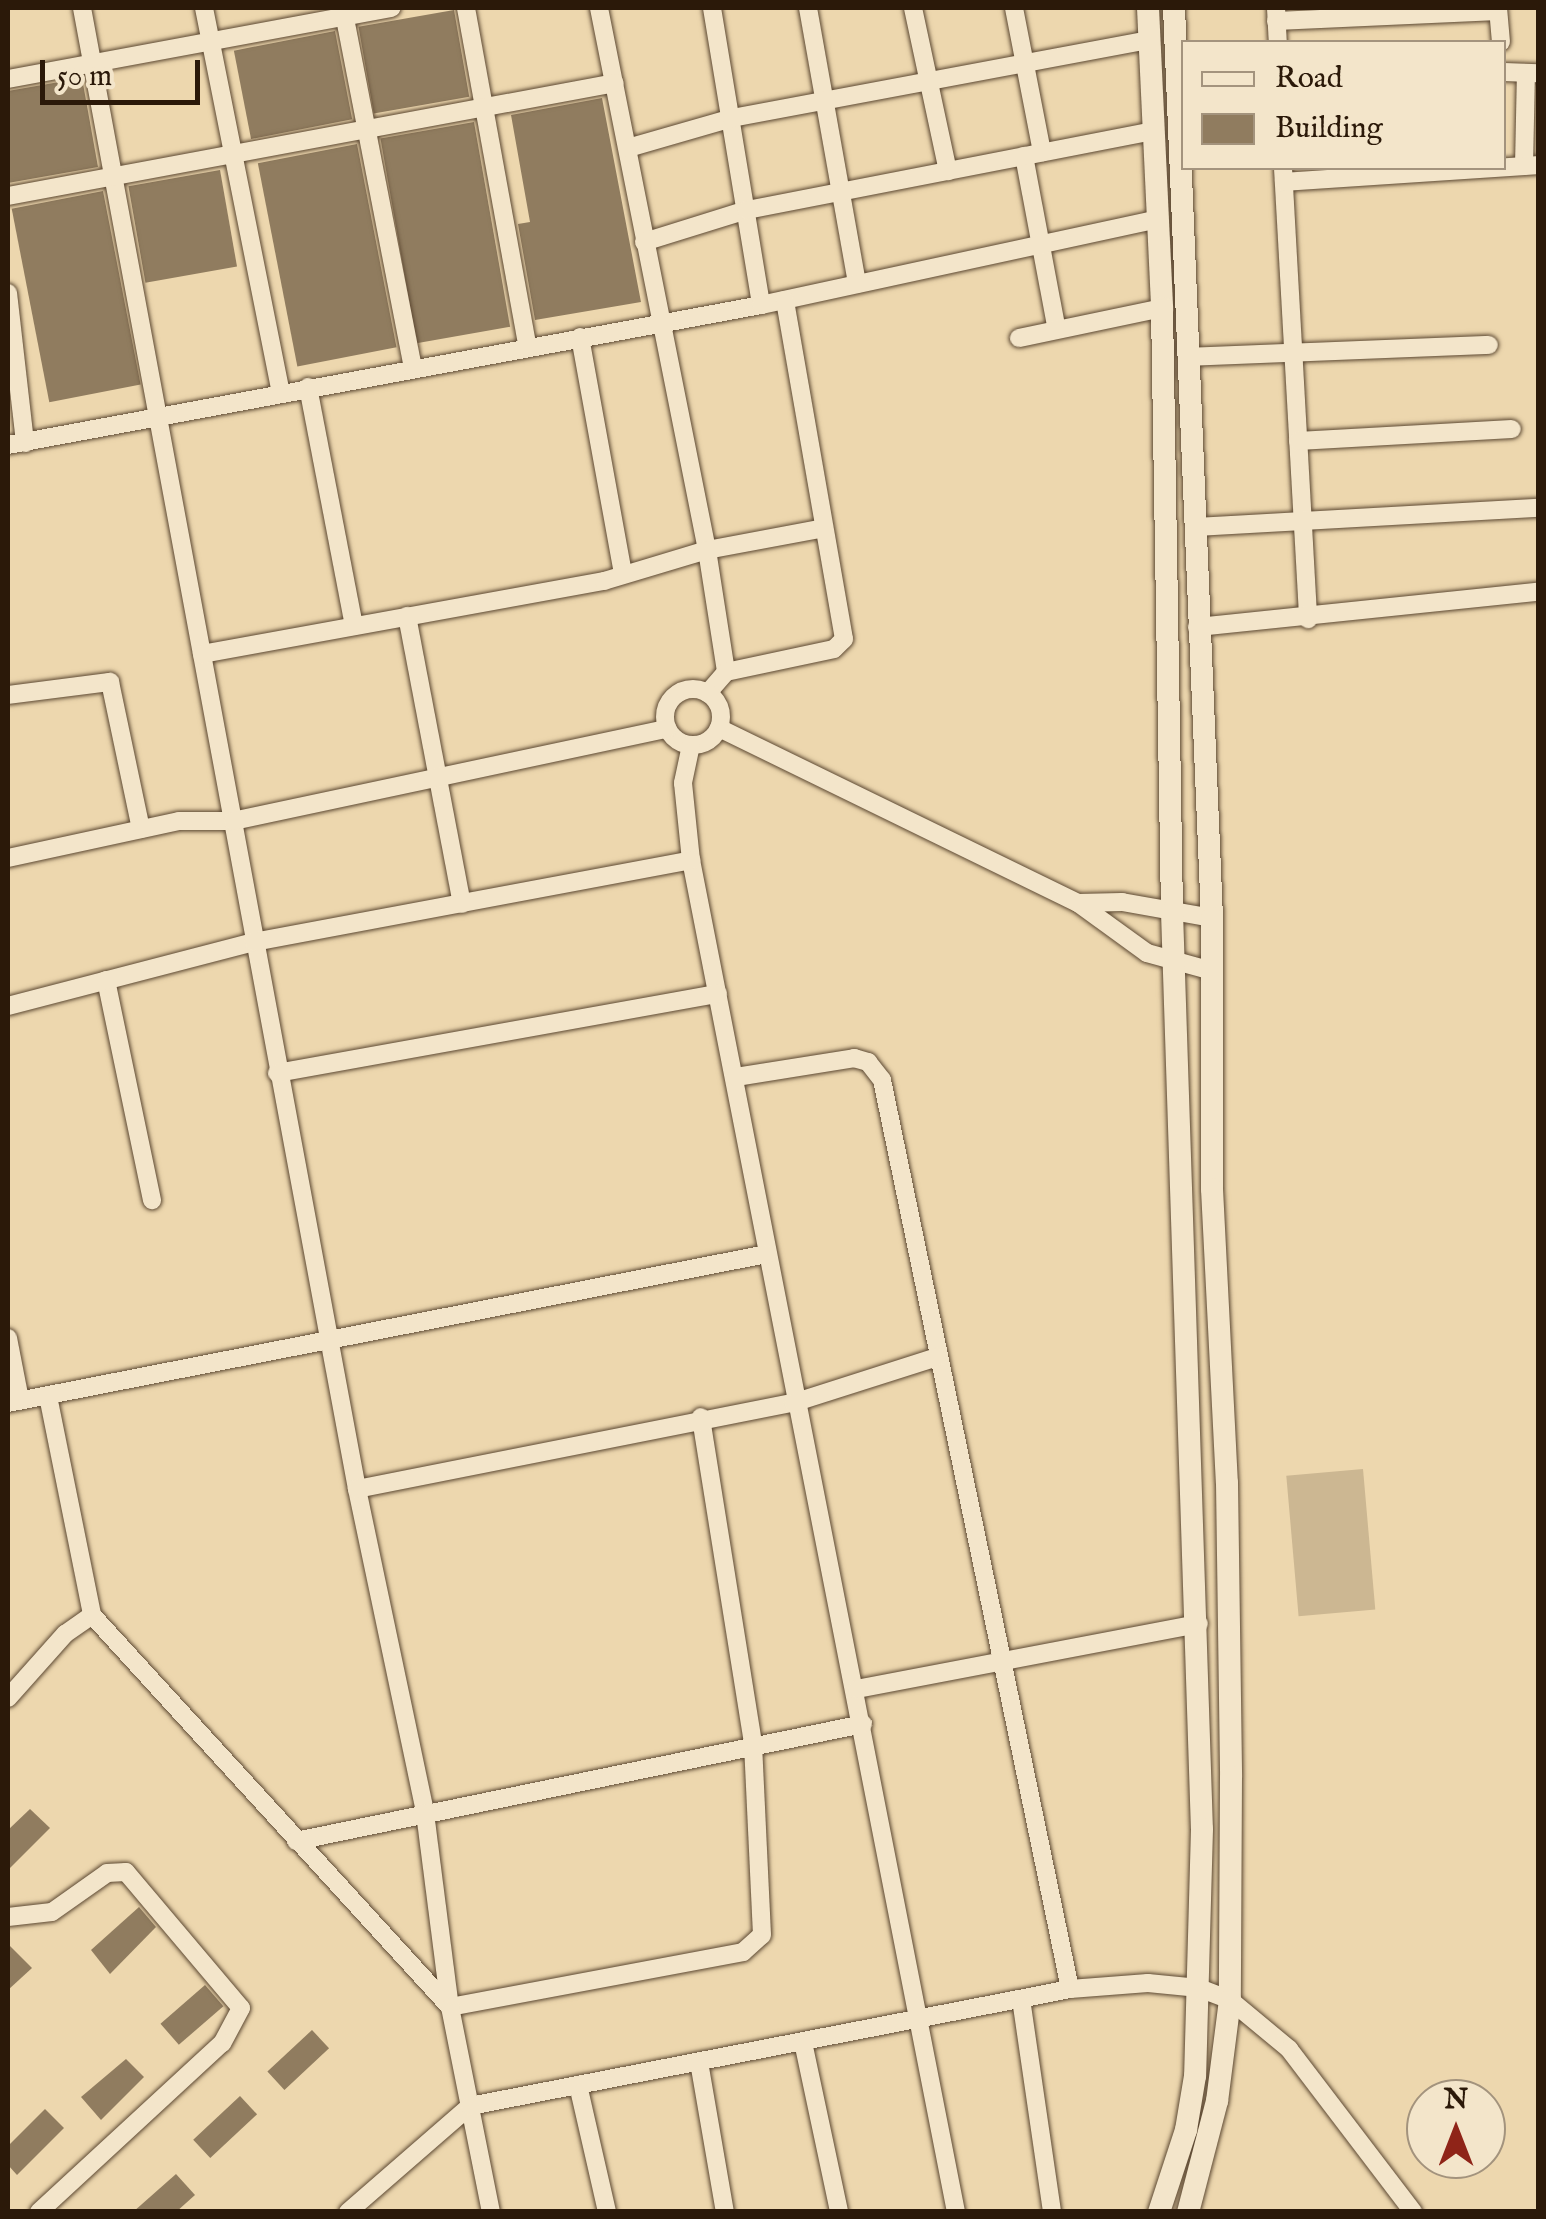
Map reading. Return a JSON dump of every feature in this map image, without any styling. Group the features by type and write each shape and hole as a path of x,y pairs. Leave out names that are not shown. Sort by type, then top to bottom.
{"main road":[{"path":"1148,8 1162,308 1172,912 1199,1624 1199,1988 1186,2130 1158,2212"},
{"path":"1174,8 1212,918 1212,1189 1227,1483 1230,2000 1217,2101 1188,2212"}],"street":[{"path":"82,8 357,1490 426,1813 450,2008 491,2212"},
{"path":"204,8 281,392"},
{"path":"8,79 344,12 392,8"},
{"path":"466,8 488,108 527,345"},
{"path":"598,8 707,550 726,672"},
{"path":"712,8 761,305"},
{"path":"808,8 857,284"},
{"path":"913,8 948,171"},
{"path":"1014,8 1025,63 1040,242 1056,326"},
{"path":"1278,40 1276,14 1498,10 1501,40"},
{"path":"344,12 412,367"},
{"path":"628,148 732,118 1149,40"},
{"path":"1506,70 1532,73 1531,166 1506,167"},
{"path":"8,196 615,84"},
{"path":"644,242 747,210 1153,131"},
{"path":"1308,620 1284,175 1421,170"},
{"path":"8,293 16,444 157,414 761,305 1158,219"},
{"path":"708,693 726,672 840,646 845,632 785,300"},
{"path":"1019,338 1056,326 1162,308"},
{"path":"580,337 622,574"},
{"path":"1188,358 1488,345"},
{"path":"308,387 354,626"},
{"path":"1298,441 1512,429"},
{"path":"1196,527 1538,508"},
{"path":"202,654 622,574 707,550 824,528"},
{"path":"1197,627 1308,620 1538,592"},
{"path":"407,616 462,904"},
{"path":"8,695 110,682 141,829"},
{"path":"667,729 668,701 680,691 708,693 717,702 719,728"},
{"path":"719,728 691,745 683,783 692,860 736,1077 793,1402 858,1689 915,2020 956,2212"},
{"path":"719,728 1078,903 1111,933 1174,963 1212,972"},
{"path":"8,858 141,829 233,821 438,774 667,729 691,745"},
{"path":"8,1006 254,942 692,860"},
{"path":"1078,903 1212,918"},
{"path":"106,980 152,1200"},
{"path":"278,1073 718,994"},
{"path":"736,1077 854,1058 876,1069 1005,1662 1070,1989"},
{"path":"8,1338 14,1401 766,1254"},
{"path":"357,1490 793,1402 937,1358"},
{"path":"48,1396 92,1616 450,2008"},
{"path":"450,2008 757,1945 765,1921 753,1743 701,1418"},
{"path":"8,1698 65,1634 92,1616"},
{"path":"858,1689 1199,1624"},
{"path":"296,1841 753,1743 863,1724"},
{"path":"8,1917 52,1912 107,1873 126,1872 241,2008 222,2043 39,2212"},
{"path":"348,2212 470,2106 1070,1989 1148,1983 1199,1988 1230,2000 1299,2062 1413,2212"},
{"path":"1021,1999 1052,2212"},
{"path":"803,2042 838,2212"},
{"path":"699,2062 725,2212"},
{"path":"578,2085 607,2212"}],"shaded area":[{"path":"1363,1469 1375,1609 1299,1616 1286,1476"}],"building":[{"path":"454,10 469,97 374,114 358,27"},
{"path":"335,31 352,119 251,139 234,51"},
{"path":"82,78 98,167 8,183 8,91"},
{"path":"602,98 641,302 535,320 518,224 530,222 511,115"},
{"path":"474,122 510,327 417,343 380,138"},
{"path":"357,144 396,347 297,366 258,163"},
{"path":"220,170 237,267 145,283 128,186"},
{"path":"103,191 141,384 49,402 12,209"},
{"path":"30,1809 50,1828 8,1870 8,1830"},
{"path":"139,1907 156,1927 110,1974 91,1950"},
{"path":"8,1944 32,1968 8,1990"},
{"path":"205,1985 223,2006 179,2045 160,2024"},
{"path":"312,2030 329,2048 284,2090 267,2072"},
{"path":"126,2059 144,2077 101,2120 81,2097"},
{"path":"240,2096 257,2114 210,2158 193,2140"},
{"path":"45,2109 64,2128 17,2175 8,2165 8,2146"},
{"path":"176,2174 195,2195 176,2212 133,2212"}]}
